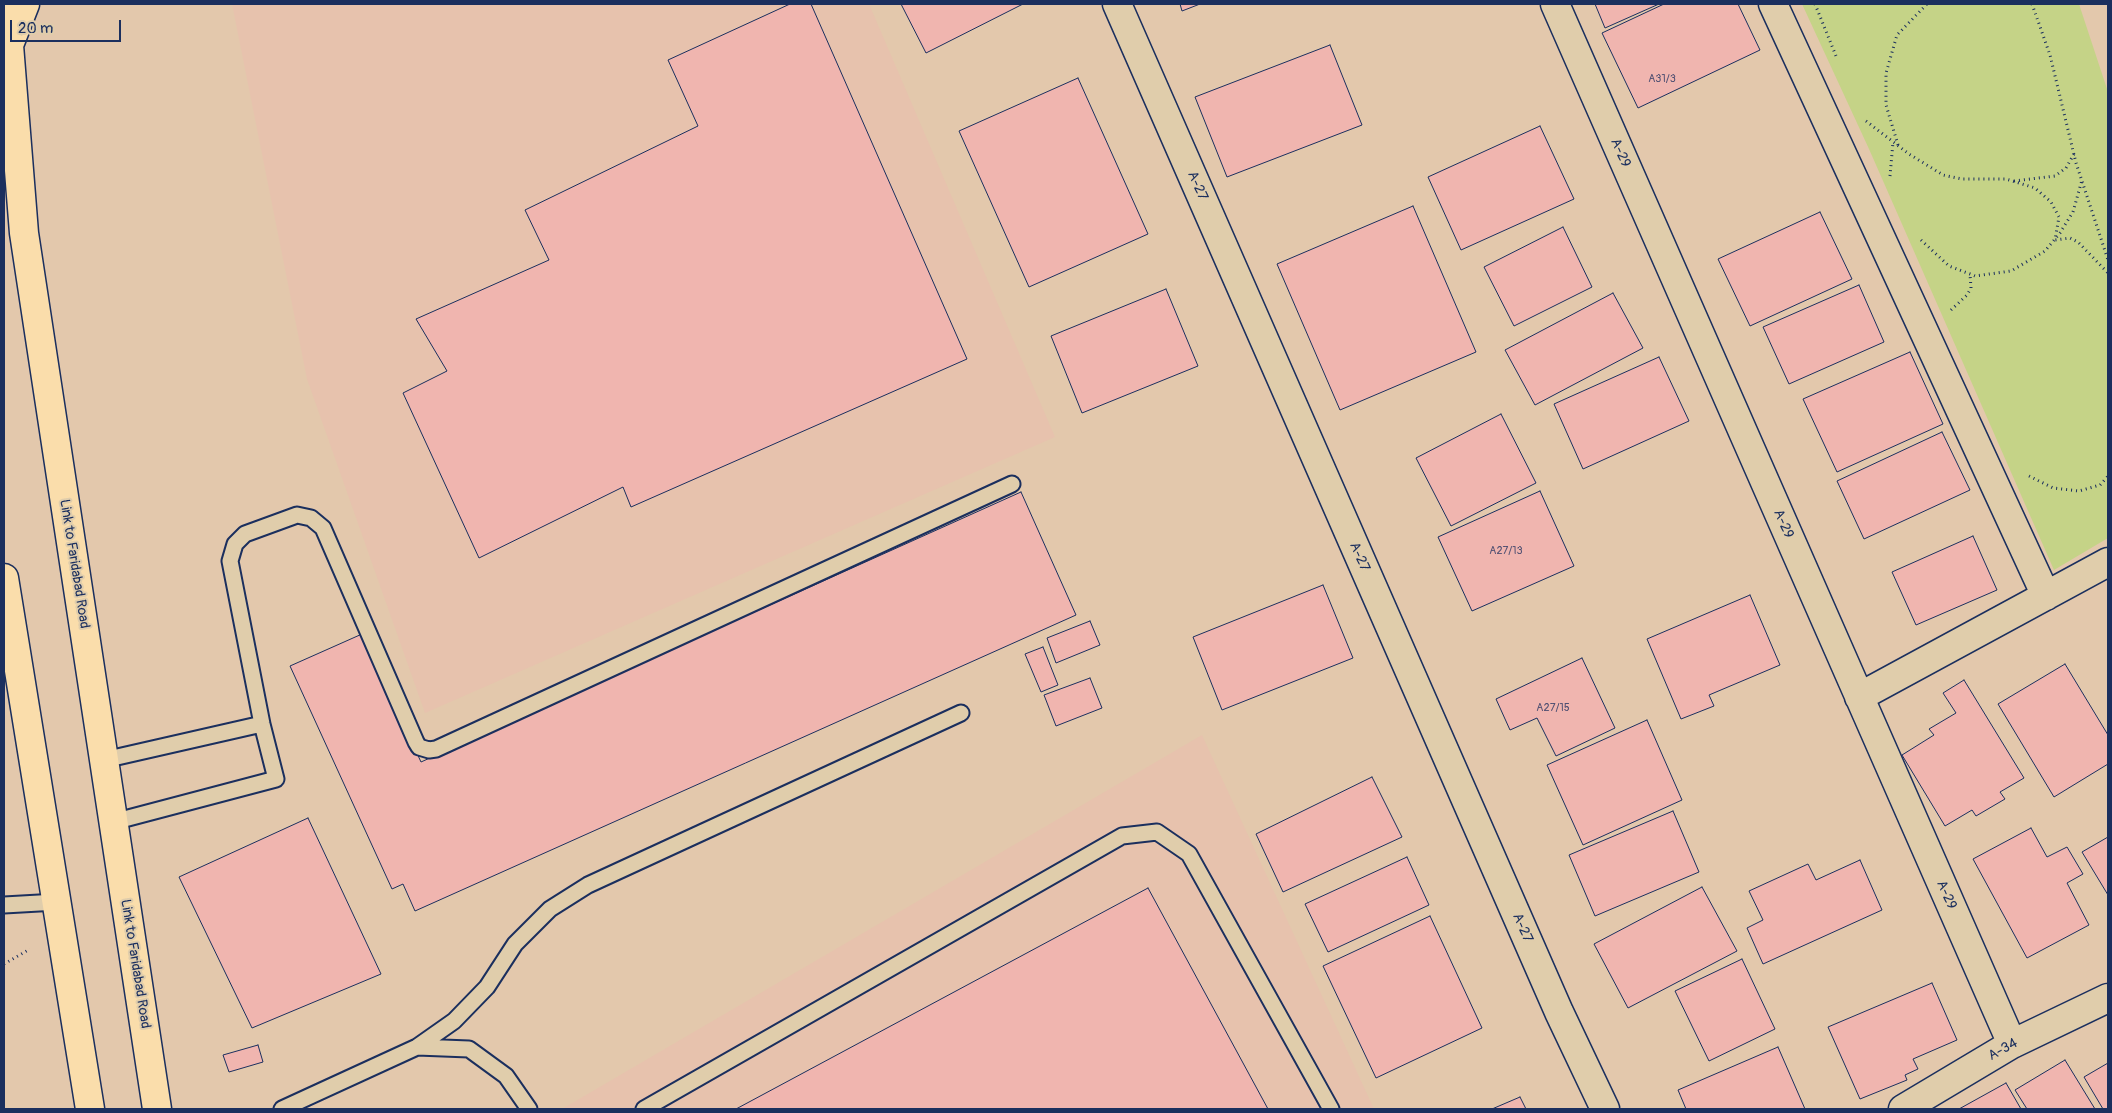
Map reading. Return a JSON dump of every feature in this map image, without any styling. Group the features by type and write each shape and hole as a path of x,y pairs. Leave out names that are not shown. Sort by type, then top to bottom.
{"main road":[{"path":"9,46 25,4"},
{"name":"Link to Faridabad Road","path":"4,17 9,46 24,233 156,1109"},
{"path":"4,578 90,1109"}],"street":[{"name":"A-27","path":"1117,4 1555,1003 1605,1109"},
{"name":"A-29","path":"1555,4 2012,1044"},
{"path":"1772,4 2046,596"},
{"path":"1859,697 2108,562"},
{"name":"A-34","path":"1903,1109 2012,1044 2108,998"}],"lane":[{"path":"113,822 276,779 262,724 230,561 235,544 245,534 297,515 311,518 323,528 416,742 419,747 428,750 1012,484"},
{"path":"282,1109 417,1047 454,1021 487,987 515,944 550,908 588,884 961,714"},
{"path":"104,760 262,724"},
{"path":"644,1109 1122,836 1157,832 1189,854 1331,1109"},
{"path":"4,905 56,902"},
{"path":"417,1047 469,1049 506,1076 529,1109"}],"path":[{"path":"1898,146 1886,105 1886,73 1897,36 1927,4"},
{"path":"2032,4 2050,55 2074,153 2108,260"},
{"path":"1863,119 1898,146 1943,175 1962,179 2006,179 2035,188 2051,202 2059,217 2055,240"},
{"path":"1890,182 1893,142"},
{"path":"2012,181 2055,176 2066,168 2074,153"},
{"path":"1920,239 1949,266 1975,276 2011,271 2045,251 2055,240 2072,212 2082,180"},
{"path":"2055,240 2070,238 2078,242 2108,273"},
{"path":"1948,312 1955,308 1967,295 1971,288 1970,274"},
{"path":"2028,475 2052,488 2079,491 2100,484 2108,476"}],"shaded area":[{"path":"232,4 869,4 1055,437 425,713 307,379"},
{"path":"1202,735 1374,1109 562,1109"}],"green space":[{"path":"1802,4 2079,4 2108,92 2108,538 2054,570 1869,149"}],"building":[{"path":"790,4 811,4 967,359 631,507 623,487 479,558 403,393 447,371 416,319 549,260 525,210 698,126 668,60"},
{"path":"901,4 1023,4 926,53"},
{"path":"1180,4 1200,4 1182,11"},
{"path":"1595,4 1659,4 1605,28"},
{"path":"1664,4 1738,4 1760,50 1638,108 1602,33"},
{"path":"1330,45 1362,125 1227,177 1195,97"},
{"path":"1078,78 1148,234 1029,287 959,131"},
{"path":"1540,126 1574,199 1461,250 1428,177"},
{"path":"1413,206 1476,352 1340,410 1277,264"},
{"path":"1820,212 1852,279 1750,326 1718,259"},
{"path":"1563,227 1592,287 1514,326 1484,267"},
{"path":"1859,285 1884,342 1789,384 1763,327"},
{"path":"1166,289 1198,366 1082,413 1051,336"},
{"path":"1613,293 1643,348 1535,405 1505,350"},
{"path":"1910,352 1943,424 1837,472 1803,399"},
{"path":"1659,357 1689,421 1583,469 1554,404"},
{"path":"1501,414 1536,483 1451,526 1416,458"},
{"path":"1942,432 1970,490 1864,539 1837,481"},
{"path":"1540,491 1574,566 1472,611 1438,537"},
{"path":"1021,492 1076,615 415,911 403,884 392,889 290,666 362,634 421,762"},
{"path":"1973,536 1997,590 1916,625 1892,572"},
{"path":"1323,585 1353,658 1222,710 1193,637"},
{"path":"1750,595 1780,665 1709,695 1714,706 1681,719 1647,639"},
{"path":"1090,621 1100,645 1056,663 1047,638"},
{"path":"1043,647 1058,685 1041,692 1025,654"},
{"path":"1582,658 1615,728 1556,756 1537,718 1510,730 1496,699"},
{"path":"2065,664 2108,735 2108,764 2054,797 1998,704"},
{"path":"1090,678 1102,708 1056,726 1044,695"},
{"path":"1964,680 2024,778 2000,792 2005,799 1976,816 1972,810 1945,826 1902,755 1934,735 1929,729 1956,713 1943,693"},
{"path":"1647,720 1682,800 1583,845 1547,765"},
{"path":"1372,777 1402,837 1283,892 1256,834"},
{"path":"1673,811 1699,872 1595,916 1569,855"},
{"path":"308,818 381,974 252,1028 179,877"},
{"path":"2031,828 2047,857 2067,847 2083,874 2067,883 2089,925 2027,958 1973,859"},
{"path":"2108,837 2108,895 2082,852"},
{"path":"1407,857 1429,905 1328,952 1305,904"},
{"path":"1860,860 1882,910 1763,964 1747,928 1763,920 1749,891 1808,864 1816,880"},
{"path":"1702,887 1737,951 1628,1008 1594,944"},
{"path":"1148,888 1268,1109 736,1109"},
{"path":"1430,916 1482,1028 1376,1078 1323,966"},
{"path":"1742,959 1775,1029 1709,1061 1675,991"},
{"path":"1932,983 1957,1040 1913,1059 1918,1069 1905,1075 1907,1080 1860,1099 1828,1027"},
{"path":"258,1045 263,1062 229,1072 223,1055"},
{"path":"1778,1047 1805,1109 1686,1109 1678,1090"},
{"path":"2065,1060 2095,1109 2027,1109 2015,1090"},
{"path":"2108,1063 2108,1109 2103,1109 2084,1077"},
{"path":"2006,1083 2021,1109 1959,1109"},
{"path":"1520,1097 1526,1109 1492,1109"}]}
